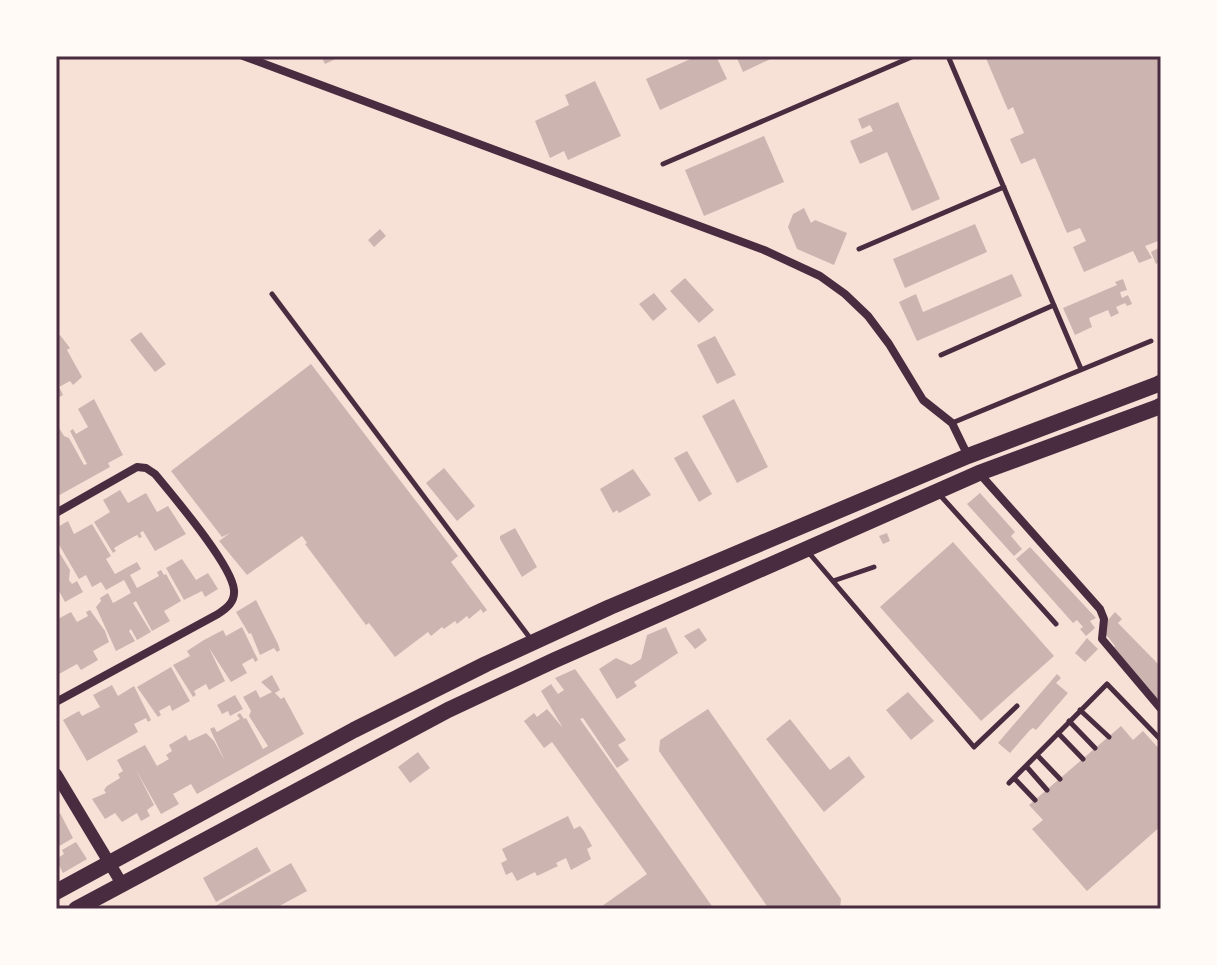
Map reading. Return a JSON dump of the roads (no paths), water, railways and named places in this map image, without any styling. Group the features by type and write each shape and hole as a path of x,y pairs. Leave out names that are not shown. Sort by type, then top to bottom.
{"main road":[{"path":"56,892 354,730 539,639 968,456 1161,383"},
{"path":"76,909 448,710 555,660 979,473 1161,406"},
{"path":"610,607 621,630"},
{"path":"539,639 555,660"},
{"path":"354,730 366,753"}],"street":[{"path":"243,56 794,262 845,294 868,316 923,400 952,423 968,456"},
{"path":"56,513 137,467 146,468 155,474 223,565 235,594 230,606 218,614 56,702"},
{"path":"979,473 1100,609 1104,619 1102,639 1161,709"},
{"path":"56,774 122,884"}],"lane":[{"path":"663,164 914,56"},
{"path":"948,56 1081,369"},
{"path":"859,249 1004,187"},
{"path":"272,294 539,639"},
{"path":"941,355 1054,305"},
{"path":"952,423 1151,341"},
{"path":"937,491 1056,624"},
{"path":"806,549 974,747 1017,706"},
{"path":"833,581 874,567"},
{"path":"1035,800 1012,780 1107,684 1161,740"},
{"path":"1080,710 1109,737"},
{"path":"1069,721 1095,748"},
{"path":"1058,733 1083,759"},
{"path":"1037,755 1060,779"},
{"path":"1026,766 1047,790"}]}
